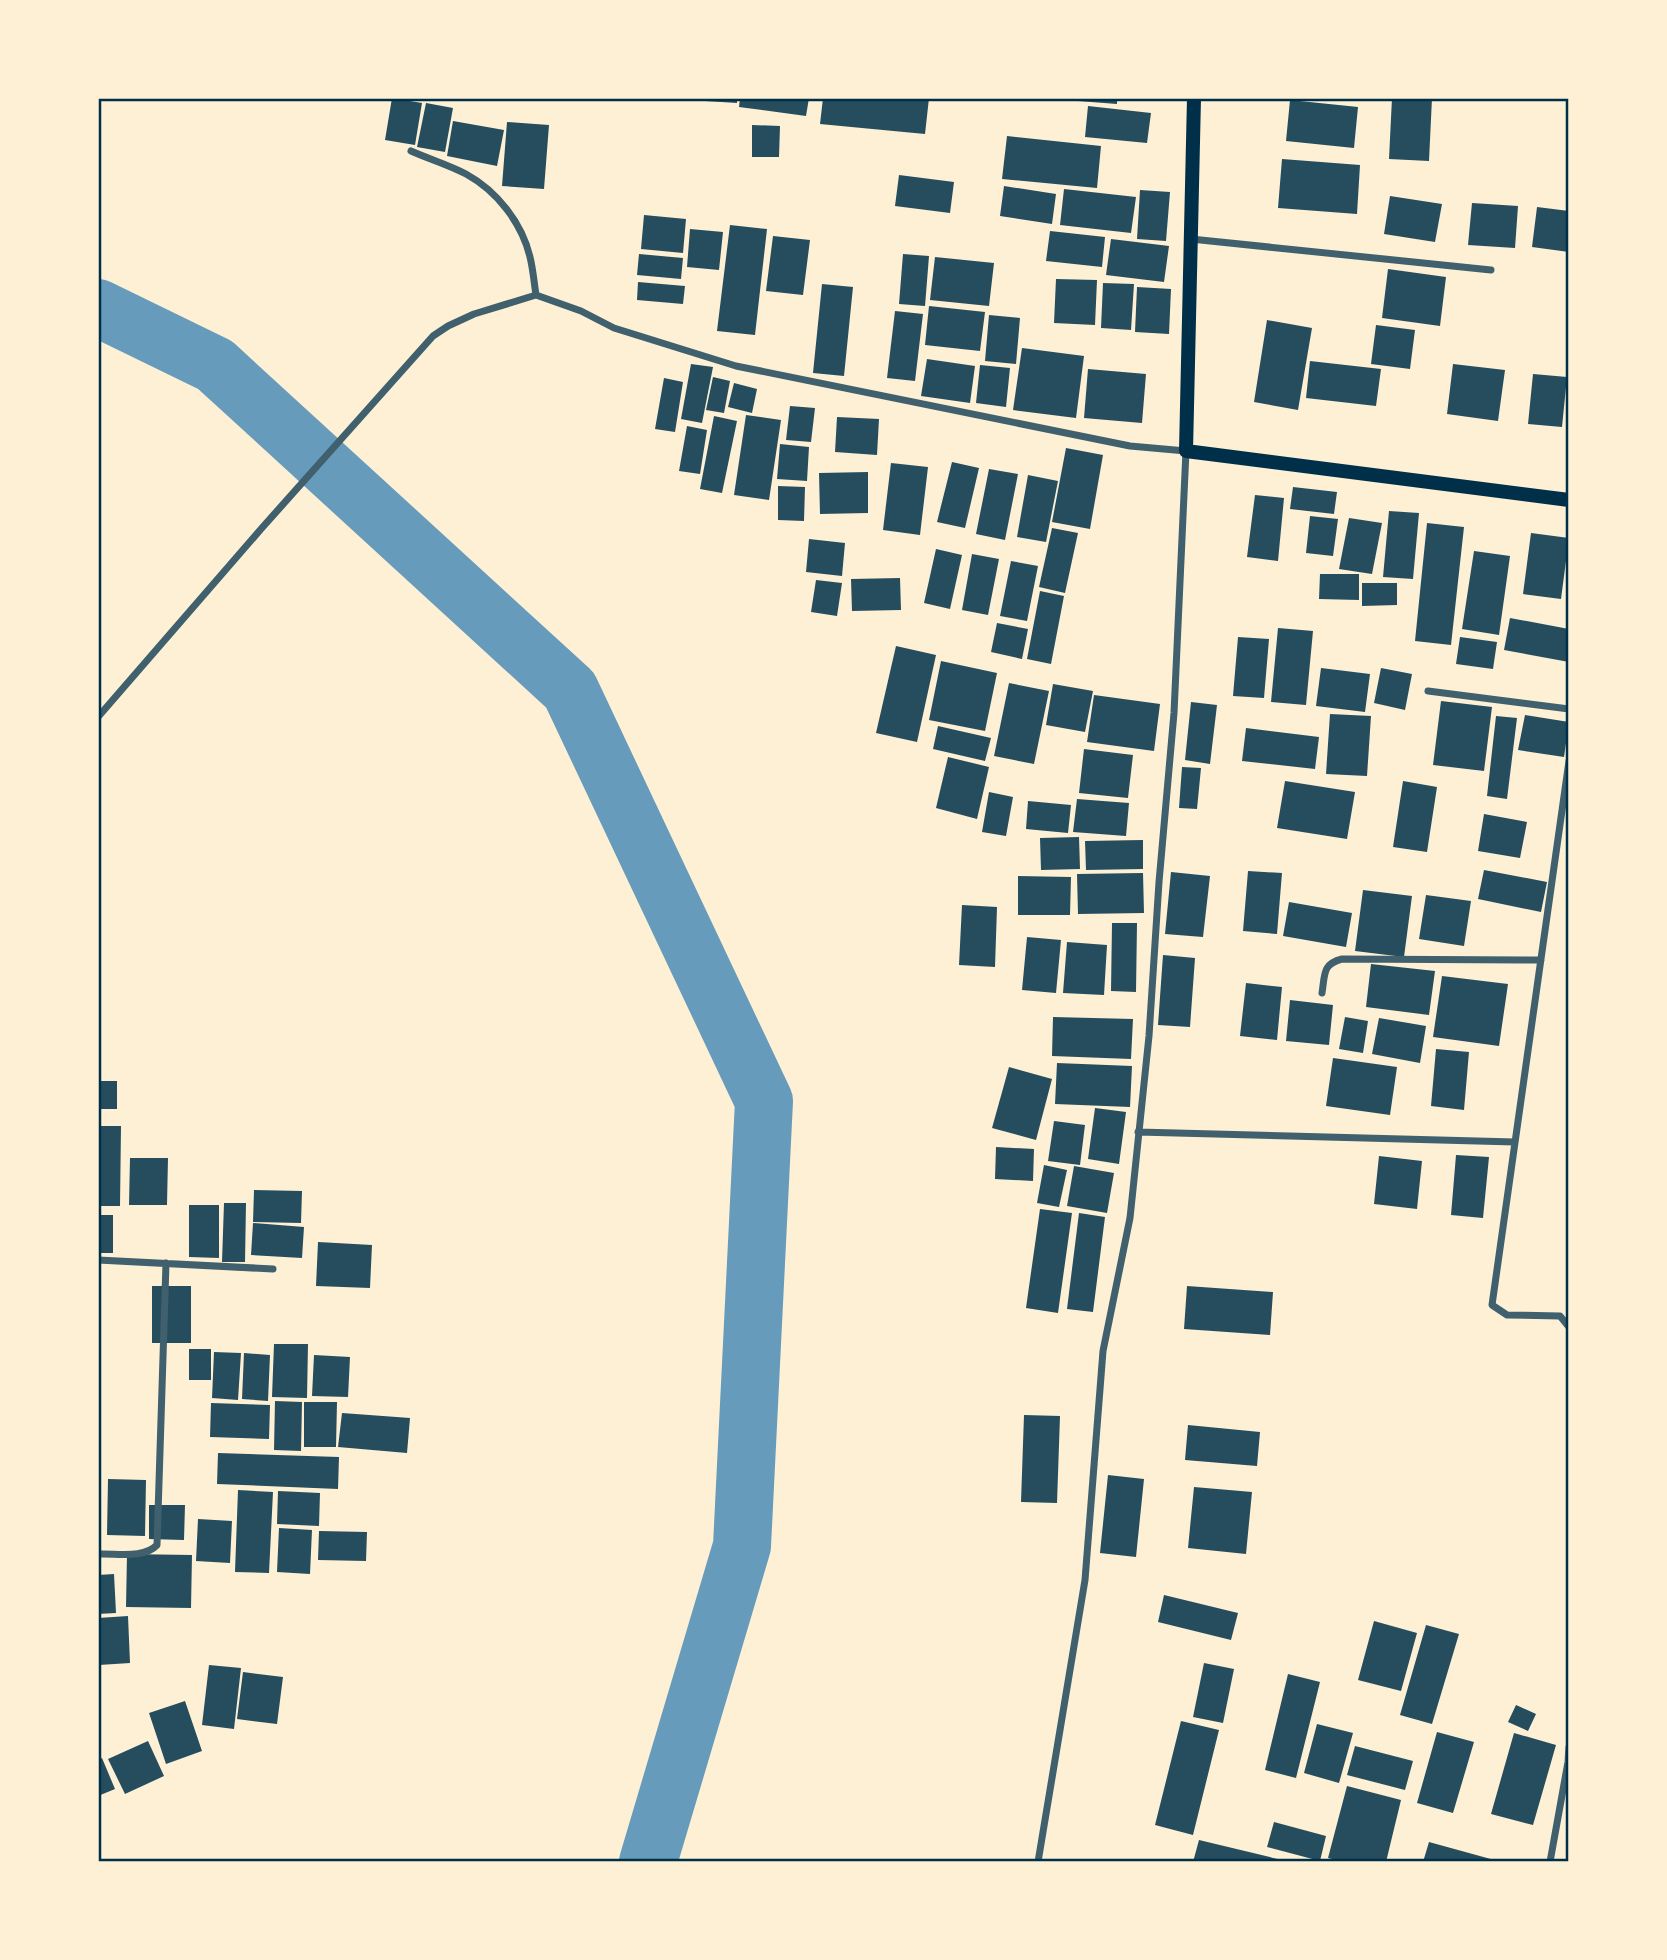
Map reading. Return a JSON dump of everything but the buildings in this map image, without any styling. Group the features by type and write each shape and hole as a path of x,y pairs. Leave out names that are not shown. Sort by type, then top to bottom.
{"main road":[{"path":"1194,98 1186,452 1569,500"}],"street":[{"path":"411,151 467,174 505,206 520,228 530,256 536,295"},
{"path":"1190,239 1491,270"},
{"path":"98,717 433,336 474,314 536,295 581,311 614,328 736,366 1130,446 1186,452 1174,713 1158,882 1149,1036 1130,1218 1103,1351 1085,1580 1038,1862"},
{"path":"1428,691 1569,709"},
{"path":"1569,761 1492,1305 1507,1315 1560,1316 1569,1327"},
{"path":"1322,993 1325,968 1333,961 1342,959 1541,960"},
{"path":"1138,1132 1515,1142"},
{"path":"98,1260 273,1269"},
{"path":"98,1554 139,1553 151,1551 157,1545 166,1263"},
{"path":"1550,1862 1569,1747"}],"waterway":[{"path":"98,308 215,365 570,690 764,1101 742,1546 648,1862"}]}
